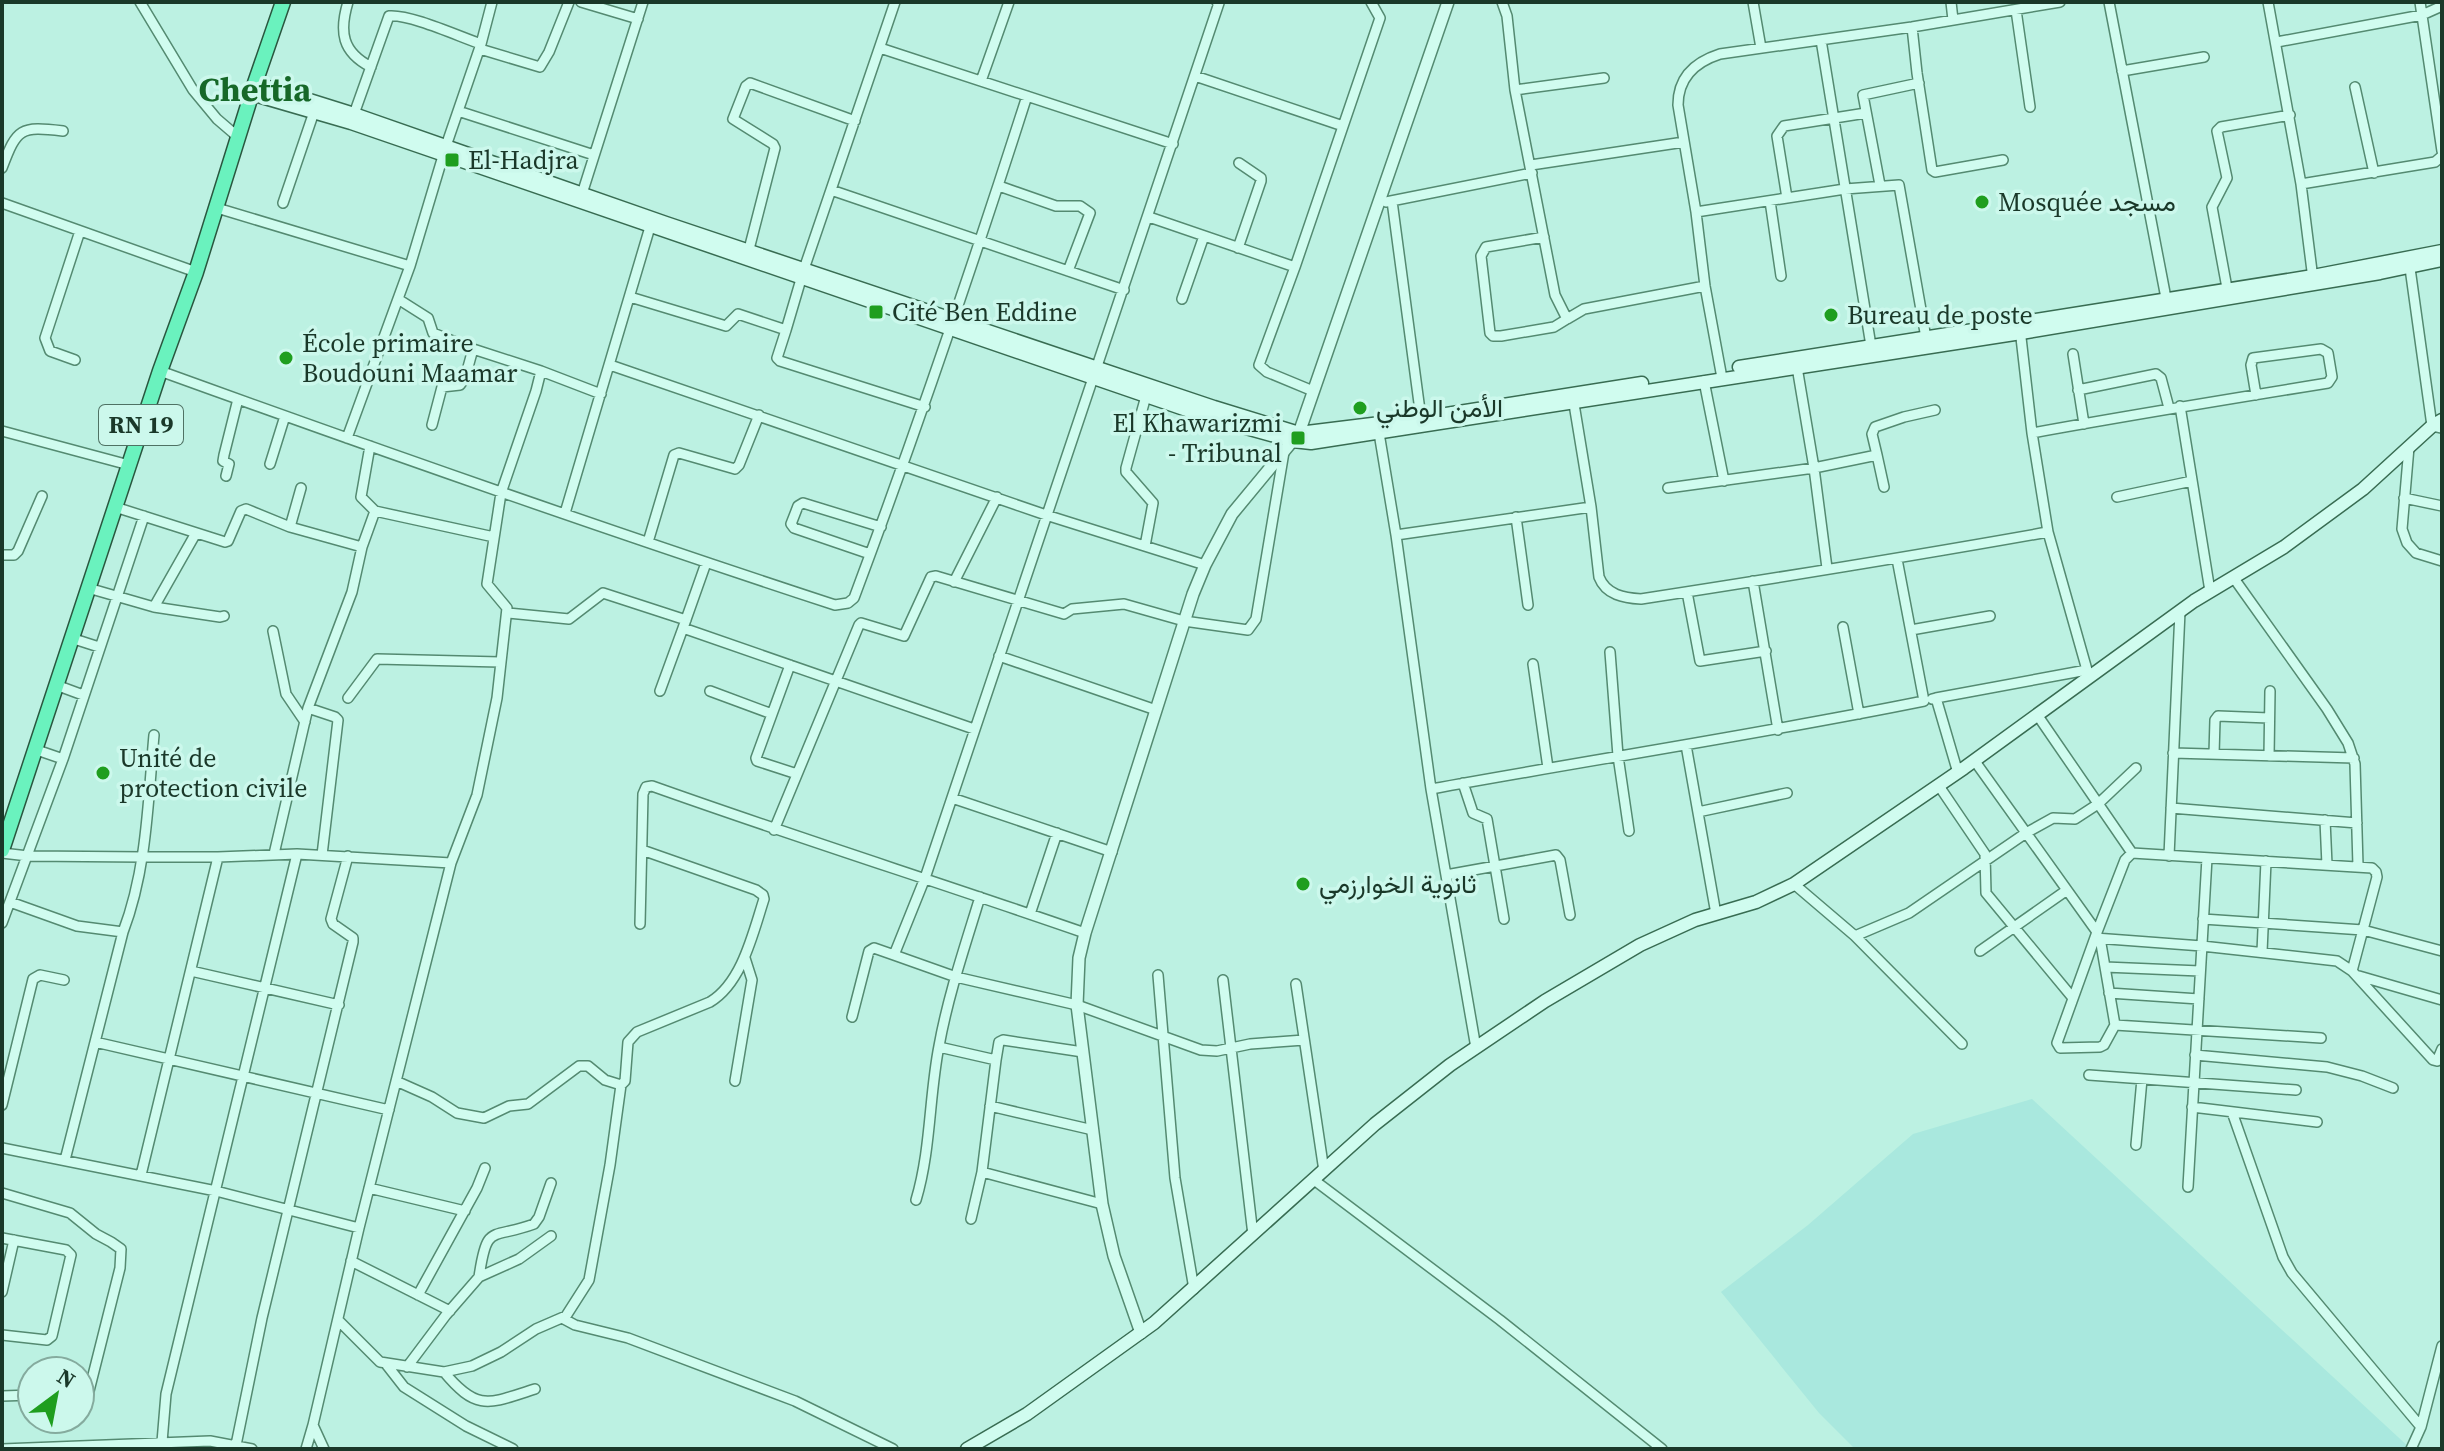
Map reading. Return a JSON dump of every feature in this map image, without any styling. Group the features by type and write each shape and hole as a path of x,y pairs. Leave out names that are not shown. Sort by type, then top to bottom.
{"highway":[{"name":"RN 19","path":"2,851 283,2"}],"main road":[{"path":"253,88 314,112 445,151 1094,373 1311,443 2409,262 2442,260"},
{"path":"253,88 354,114 445,151"},
{"path":"581,198 650,227 747,255"},
{"path":"2409,262 2442,251"},
{"path":"1094,373 1146,396 1210,418 1296,437 1704,381 1722,374 1797,367 1926,338 2020,327 2227,288 2313,280"},
{"path":"967,1449 1027,1414 1141,1333 1427,1081 1545,1001 1640,945 1695,920 1756,902 1794,884 2038,716 2088,674 2210,591 2284,547 2363,489 2439,424"}],"street":[{"path":"140,2 193,90 217,119 238,137"},
{"path":"348,2 343,24 348,50 357,60 371,67"},
{"path":"347,438 410,266 481,47 492,2"},
{"path":"354,114 391,16 413,21 539,67 569,2"},
{"path":"581,2 638,19"},
{"path":"581,198 643,2"},
{"path":"895,2 777,358 925,407"},
{"path":"981,81 1009,2"},
{"path":"894,955 925,878 1219,2"},
{"path":"1313,391 1267,372 1259,365 1380,18 1371,2"},
{"path":"1141,1333 1114,1256 1102,1204 1077,1005 1079,958 1184,621 1205,565 1232,514 1296,437 1448,2"},
{"path":"1502,2 1507,16 1515,90 1555,295 1567,319"},
{"path":"1753,2 1761,48"},
{"path":"1951,2 1953,20"},
{"path":"1722,374 1705,286 1678,93 1691,69 1704,59 1720,54 2060,2"},
{"path":"2109,2 2166,298"},
{"path":"2268,2 2290,115 2313,280"},
{"path":"2301,184 2435,162 2442,154 2437,89 2420,2"},
{"path":"2277,42 2422,15 2442,6"},
{"path":"2016,10 2030,107"},
{"path":"1912,27 1933,172 2003,160"},
{"path":"1821,40 1871,352"},
{"path":"880,48 1173,144"},
{"path":"2122,71 2204,57"},
{"path":"1195,76 1343,126"},
{"path":"1515,90 1604,78"},
{"path":"1880,185 1863,96 1865,93 1919,83"},
{"path":"747,255 775,148 733,119 747,84 855,121"},
{"path":"2355,87 2374,173"},
{"path":"160,371 501,493 835,605 842,604 854,598 925,407 1027,96"},
{"path":"458,111 594,155"},
{"path":"283,203 314,112"},
{"path":"1787,198 1777,136 1779,131 1784,126 1866,113"},
{"path":"2227,288 2212,207 2227,178 2217,131 2221,127 2290,115"},
{"path":"2,168 17,134 25,130 63,131"},
{"path":"1379,203 1532,169 1684,142"},
{"path":"1238,248 1261,181 1239,163"},
{"path":"1696,212 1845,189 1899,185 1926,338"},
{"path":"999,186 1056,206 1080,206 1090,213 1068,271"},
{"path":"831,190 1124,290"},
{"path":"1392,201 1421,418"},
{"path":"1770,201 1781,276"},
{"path":"2,203 196,272"},
{"path":"217,208 410,266"},
{"path":"1149,217 1295,267"},
{"path":"565,513 650,227"},
{"path":"75,360 50,351 45,338 80,231"},
{"path":"1182,299 1204,236"},
{"path":"1544,237 1483,249 1481,256 1490,333 1493,336 1554,327 1584,309 1705,286"},
{"path":"2409,262 2439,424"},
{"path":"630,297 726,326 738,314 786,330"},
{"path":"398,299 428,318 431,332 601,394"},
{"path":"1431,789 1778,730 1936,698 2088,674 2048,532 2032,433 2020,327"},
{"path":"432,425 442,387 460,385 473,349"},
{"path":"2032,433 2328,383 2332,377 2328,353 2321,349 2253,358 2251,365 2256,395"},
{"path":"2073,354 2084,424"},
{"path":"610,365 1046,515 1205,565"},
{"path":"1797,367 1827,568"},
{"path":"306,1449 451,863 477,795 497,698 508,613 505,604 487,584 494,537 501,493 541,371"},
{"path":"2078,390 2156,374 2161,378 2169,408"},
{"path":"1704,381 1724,481"},
{"path":"1145,546 1153,503 1126,472 1126,468 1146,396"},
{"path":"226,476 229,464 223,461 238,399"},
{"path":"1573,399 1599,577 1610,592 1627,598 1687,592 2048,532"},
{"path":"2180,406 2210,591"},
{"path":"1884,487 1872,434 1875,427 1935,410"},
{"path":"648,542 674,455 679,453 735,469 759,415"},
{"path":"270,464 285,416"},
{"path":"2,431 129,465"},
{"path":"1379,433 1431,789 1476,1048"},
{"path":"370,446 361,497 375,511 494,537"},
{"path":"2409,447 2402,529 2407,543 2422,556 2442,561"},
{"path":"774,830 861,623 902,637 931,577 1064,614 1072,609 1124,604 1184,621 1248,630 1254,624 1284,452"},
{"path":"1668,488 1814,468 1877,455"},
{"path":"2117,497 2192,481"},
{"path":"290,527 301,488"},
{"path":"2,555 14,555 18,551 42,496"},
{"path":"954,582 997,497"},
{"path":"2404,498 2442,506"},
{"path":"870,554 794,528 791,524 798,506 803,503 881,527"},
{"path":"115,507 228,541 243,509 290,527 362,547"},
{"path":"1396,535 1591,507"},
{"path":"274,854 308,708 352,592 362,547 375,511"},
{"path":"2,923 63,759 144,516"},
{"path":"1516,517 1528,605"},
{"path":"154,607 196,533"},
{"path":"1897,559 1924,701"},
{"path":"660,691 706,563"},
{"path":"2233,577 2348,743 2354,758 2358,866"},
{"path":"1753,581 1778,730"},
{"path":"88,588 154,607 224,616"},
{"path":"1687,592 1700,661 1766,651"},
{"path":"508,613 569,619 603,593 790,665 974,729"},
{"path":"2169,856 2180,611"},
{"path":"1911,630 1990,616"},
{"path":"1843,627 1859,714"},
{"path":"273,631 286,694 305,722"},
{"path":"71,638 99,647"},
{"path":"1610,652 1618,756 1629,831"},
{"path":"999,656 1156,710"},
{"path":"348,698 377,659 500,662"},
{"path":"1533,664 1548,768"},
{"path":"790,665 756,758 757,761 797,774"},
{"path":"56,685 83,695"},
{"path":"710,691 772,714"},
{"path":"2269,756 2270,691"},
{"path":"1936,698 1958,773"},
{"path":"308,708 338,720 322,855"},
{"path":"2038,716 2132,853"},
{"path":"2214,754 2215,720 2218,716 2269,718"},
{"path":"65,1160 123,932 138,886 154,735"},
{"path":"1686,745 1716,914"},
{"path":"34,749 63,759"},
{"path":"2173,753 2354,758"},
{"path":"1974,760 2097,936 2115,1025 2100,1047 2060,1048 2057,1043 2072,997 2097,936 2125,860 2132,853 2372,868 2376,872 2354,973"},
{"path":"1855,936 1909,913 1987,858 2053,818 2075,819 2098,804 2136,768"},
{"path":"1463,783 1473,813 1487,819 1504,919"},
{"path":"640,924 643,794 649,786 1085,933"},
{"path":"1939,786 1987,858 1986,893 2072,997"},
{"path":"1698,812 1787,793"},
{"path":"952,798 1112,852"},
{"path":"2171,808 2357,823"},
{"path":"2325,820 2327,865"},
{"path":"1030,914 1057,833"},
{"path":"338,1320 375,1359 386,1364 444,1372 472,1366 501,1352 570,1311 589,1280 621,1085 625,1081 628,1042 637,1032 719,995 745,958 764,899 760,892 642,850"},
{"path":"2,851 28,856 218,857 297,854 451,863"},
{"path":"162,1442 166,1394 297,854"},
{"path":"1446,875 1553,854 1559,856 1570,915"},
{"path":"236,1445 262,1318 354,940 331,919 348,856"},
{"path":"141,1175 218,857"},
{"path":"2188,1187 2207,858"},
{"path":"2262,952 2266,861"},
{"path":"1794,884 1855,936 1962,1044"},
{"path":"1980,951 2067,890"},
{"path":"916,1200 924,1175 939,1047 980,897"},
{"path":"10,902 77,926 123,932"},
{"path":"2203,919 2363,930 2442,951"},
{"path":"2097,936 2329,958 2347,966 2433,1060 2439,1059 2442,1049"},
{"path":"852,1017 869,951 874,948 956,977 1077,1005 1208,1051 1304,1040"},
{"path":"735,1081 752,980 745,958"},
{"path":"2105,967 2200,971"},
{"path":"191,971 339,1005"},
{"path":"2354,973 2442,1000"},
{"path":"2,1105 33,979 40,975 64,980"},
{"path":"1158,975 1175,1178 1194,1289"},
{"path":"1223,980 1253,1235"},
{"path":"1296,984 1319,1176 1662,1449"},
{"path":"2109,993 2199,999"},
{"path":"2115,1025 2321,1038"},
{"path":"971,1219 982,1172 999,1042 1003,1040 1083,1052"},
{"path":"95,1042 389,1110"},
{"path":"939,1047 996,1060"},
{"path":"2195,1055 2327,1067 2393,1088"},
{"path":"396,1081 432,1097 457,1113 477,1118 484,1118 509,1106 528,1104 579,1066 588,1066 605,1080 621,1085"},
{"path":"2089,1075 2296,1090"},
{"path":"2136,1145 2142,1079"},
{"path":"990,1106 1093,1130"},
{"path":"2192,1107 2317,1122"},
{"path":"2232,1112 2283,1257 2292,1273 2421,1427"},
{"path":"2,1148 216,1191 359,1228"},
{"path":"418,1295 485,1168"},
{"path":"982,1172 1102,1204"},
{"path":"479,1277 483,1249 488,1240 496,1233 534,1224 551,1183"},
{"path":"369,1188 465,1211"},
{"path":"2,1193 70,1213 121,1249 120,1268 96,1363"},
{"path":"407,1367 479,1277 519,1259 551,1236"},
{"path":"2,1238 66,1250 71,1255 52,1336 47,1340 2,1335"},
{"path":"2,1292 14,1240"},
{"path":"351,1261 450,1311"},
{"path":"562,1318 575,1325 628,1338 795,1401 893,1449"},
{"path":"2411,1449 2421,1427 2442,1346"},
{"path":"386,1364 404,1387 466,1426 513,1449"},
{"path":"444,1372 460,1390 484,1402 535,1389"},
{"path":"313,1425 324,1449"},
{"path":"2,1449 217,1441 252,1449"}],"shaded area":[{"path":"2032,1099 2411,1449 1855,1449 1819,1413 1721,1292 1808,1225 1913,1134"}],"place":[{"name":"El-Hadjra","path":"452,160"},
{"name":"Mosquée مسجد","path":"1982,202"},
{"name":"Cité Ben Eddine","path":"876,312"},
{"name":"Bureau de poste","path":"1831,315"},
{"name":"École primaire Boudouni Maamar","path":"286,358"},
{"name":"الأمن الوطني","path":"1360,408"},
{"name":"El Khawarizmi - Tribunal","path":"1298,438"},
{"name":"Unité de protection civile","path":"103,773"},
{"name":"ثانوية الخوارزمي","path":"1303,884"}],"district":[{"name":"Chettia","path":"255,89"}]}
